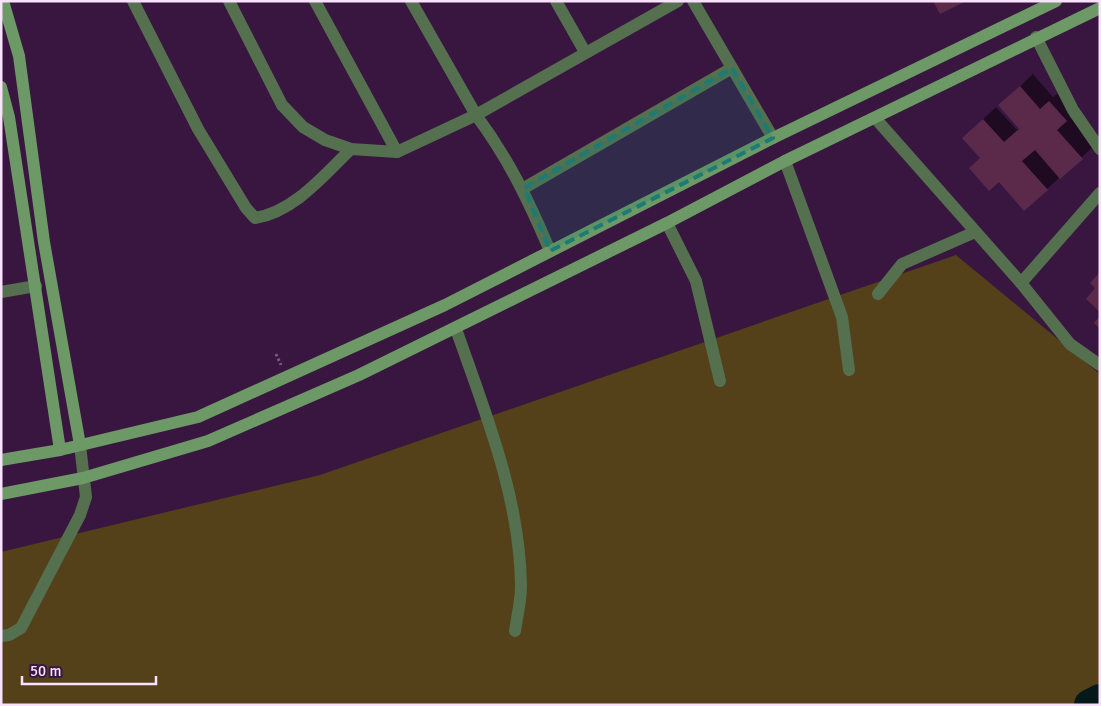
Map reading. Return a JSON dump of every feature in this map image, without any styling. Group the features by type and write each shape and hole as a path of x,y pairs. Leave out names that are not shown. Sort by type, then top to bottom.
{"main road":[{"path":"3,1 19,56 44,242 80,445"},
{"path":"1,460 60,450 198,417 444,305 655,200 773,138 1056,1"},
{"path":"1,494 83,478 208,441 359,375 456,329 667,223 785,161 876,119 1036,37 1100,8"},
{"path":"1,87 9,117 60,450"}],"street":[{"path":"133,1 198,129 246,208 255,218 266,216 290,204 351,149"},
{"path":"229,1 282,105 303,127 315,135 351,149 397,152 476,115 678,1"},
{"path":"315,1 397,152"},
{"path":"411,1 476,115 496,142 524,188 550,251"},
{"path":"556,1 585,52"},
{"path":"693,1 773,138"},
{"path":"1036,37 1073,110 1100,149"},
{"path":"524,188 732,68"},
{"path":"876,119 1021,284 1070,344 1100,365"},
{"path":"785,161 842,317 849,370"},
{"path":"1021,284 1100,193"},
{"path":"667,223 696,281 720,381"},
{"path":"878,294 902,264 975,232"},
{"path":"1,292 36,286"},
{"path":"456,329 502,460 518,551 521,588 515,631"},
{"path":"1,636 9,635 21,628 80,514 86,497 80,445"}],"highlighted area":[{"path":"732,68 773,138 550,251 524,188"}],"shaded area":[{"path":"956,255 1100,374 1100,705 1,705 1,552 320,475"}],"building":[{"path":"933,1 966,1 940,14"},
{"path":"1020,86 1040,109 1049,101 1067,121 1057,130 1083,159 1060,179 1035,150 1022,161 1048,190 1024,211 999,182 989,191 969,168 980,158 962,138 983,119 1004,142 1019,129 998,105"},
{"path":"1100,272 1100,312 1086,299 1095,288 1090,283"},
{"path":"1100,316 1100,329 1094,323"}],"waterway":[{"path":"1090,705 1100,700"}]}
